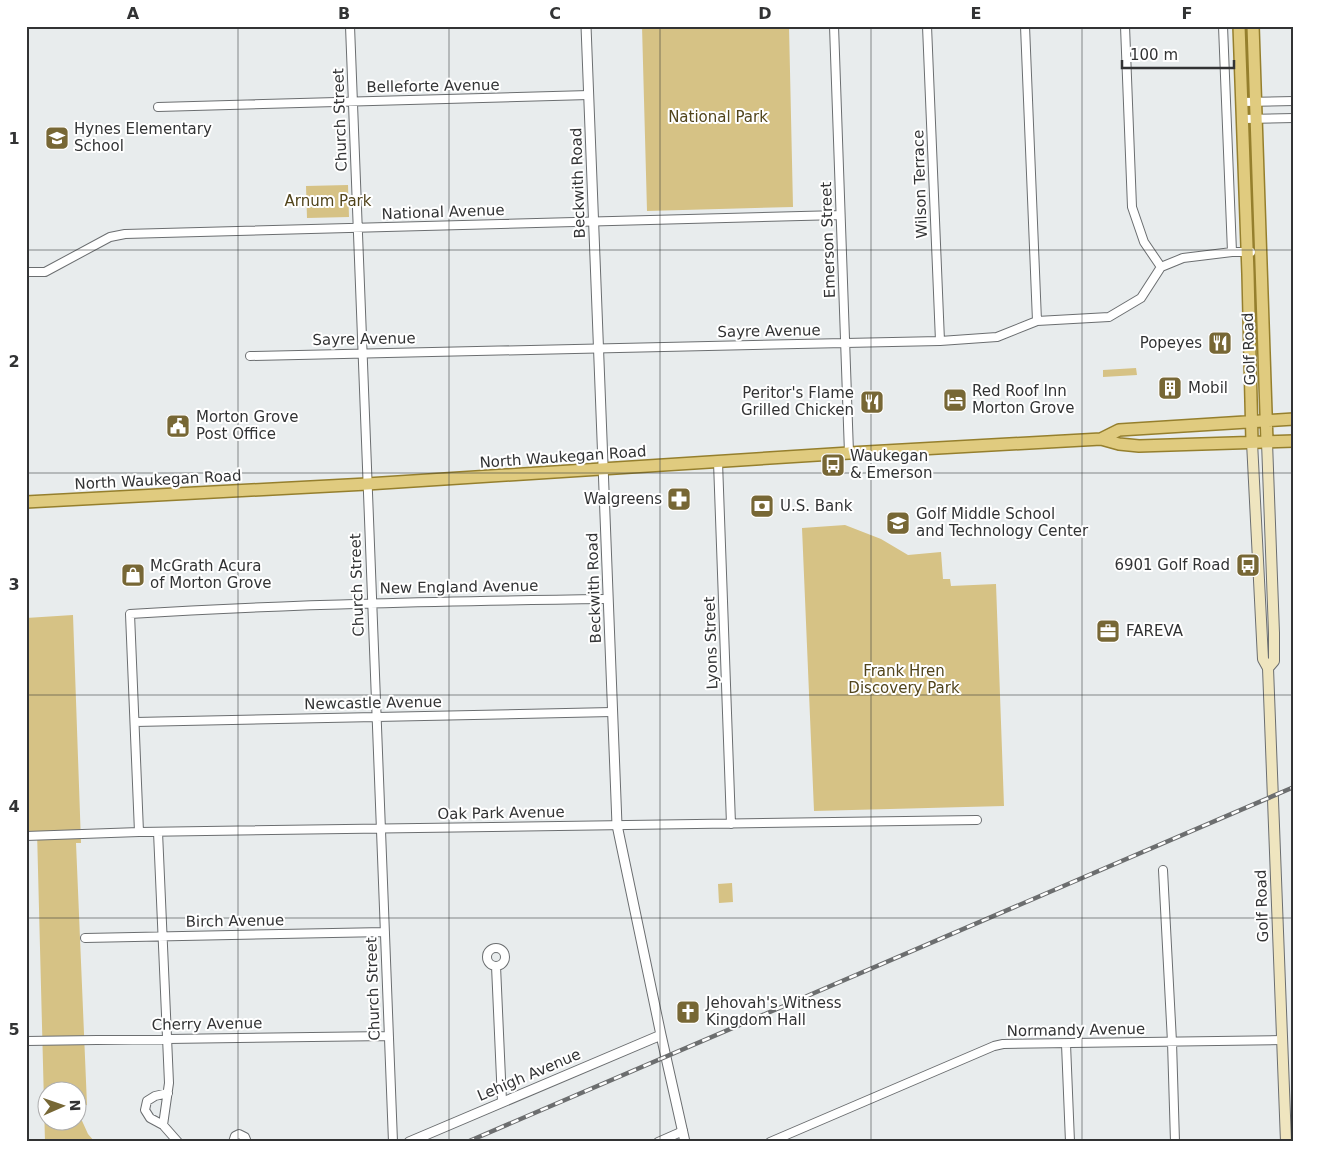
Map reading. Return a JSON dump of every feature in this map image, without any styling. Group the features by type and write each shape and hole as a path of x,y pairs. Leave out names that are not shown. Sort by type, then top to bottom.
{"main road":[{"name":"Golf Road","path":"1239,26 1252,442 1263,659 1268,668 1286,1142"},
{"name":"Golf Road","path":"1253,26 1274,633 1274,662 1268,668"},
{"name":"North Waukegan Road","path":"1100,439 1119,430 1294,419"},
{"name":"North Waukegan Road","path":"26,502 367,484 1100,439 1119,444 1139,446 1294,441"}],"street":[{"name":"Church Street","path":"350,26 393,1142"},
{"name":"Beckwith Road","path":"586,26 617,825 685,1142"},
{"name":"Emerson Street","path":"834,26 849,453"},
{"name":"Wilson Terrace","path":"927,26 940,341"},
{"path":"1025,26 1037,322"},
{"path":"1125,26 1132,207 1144,242 1161,267 1183,258 1232,252 1261,252"},
{"path":"1223,26 1232,252"},
{"name":"Belleforte Avenue","path":"158,107 589,96"},
{"path":"1242,102 1294,101"},
{"path":"1243,119 1294,118"},
{"name":"National Avenue","path":"26,272 45,272 117,235 840,215"},
{"name":"Sayre Avenue","path":"250,356 940,341 997,337 1037,322 1109,317 1141,298 1161,267"},
{"name":"Lyons Street","path":"718,462 731,824"},
{"name":"New England Avenue","path":"135,722 130,614 251,606 372,602 608,599"},
{"name":"Newcastle Avenue","path":"135,722 612,712"},
{"path":"135,722 139,832"},
{"name":"Oak Park Avenue","path":"26,836 139,832 977,820"},
{"path":"158,832 168,1093 163,1125"},
{"path":"1163,870 1172,1042 1174,1142"},
{"name":"Birch Avenue","path":"85,938 385,932"},
{"path":"496,966 502,1102"},
{"name":"Lehigh Avenue","path":"409,1142 661,1035"},
{"name":"Cherry Avenue","path":"26,1042 389,1036"},
{"name":"Normandy Avenue","path":"770,1142 994,1046 1013,1043 1066,1044 1282,1040"},
{"path":"1066,1044 1070,1142"},
{"path":"168,1093 147,1100 145,1106 150,1118 163,1125 178,1142"},
{"path":"658,1142 683,1131"},
{"path":"233,1142 235,1136 241,1134 247,1142"}],"green space":[{"name":"National Park","path":"642,26 789,26 793,207 647,211"},
{"name":"Arnum Park","path":"348,185 349,217 307,218 306,186"},
{"path":"1136,368 1137,375 1103,377 1103,370"},
{"name":"Frank Hren Discovery Park","path":"845,525 881,539 908,555 941,552 943,579 950,579 951,586 996,584 1004,806 814,811 802,528"},
{"path":"73,615 81,843 76,843 86,1080 43,1080 37,831 26,831 26,618"},
{"path":"732,883 733,902 719,903 718,884"},
{"path":"45,1130 86,1130 94,1141 100,1139 103,1142 45,1142"}],"railway":[{"path":"467,1142 1294,787"}],"place":[{"name":"Hynes Elementary School","path":"57,138"},
{"name":"Popeyes","path":"1220,343"},
{"name":"Mobil","path":"1170,388"},
{"name":"Red Roof Inn Morton Grove","path":"955,400"},
{"name":"Peritor's Flame Grilled Chicken","path":"872,402"},
{"name":"Morton Grove Post Office","path":"178,426"},
{"name":"Waukegan & Emerson","path":"833,465"},
{"name":"Walgreens","path":"679,499"},
{"name":"U.S. Bank","path":"762,506"},
{"name":"Golf Middle School and Technology Center","path":"898,523"},
{"name":"6901 Golf Road","path":"1248,565"},
{"name":"McGrath Acura of Morton Grove","path":"133,575"},
{"name":"FAREVA","path":"1108,631"},
{"name":"Jehovah's Witness Kingdom Hall","path":"688,1012"}]}
